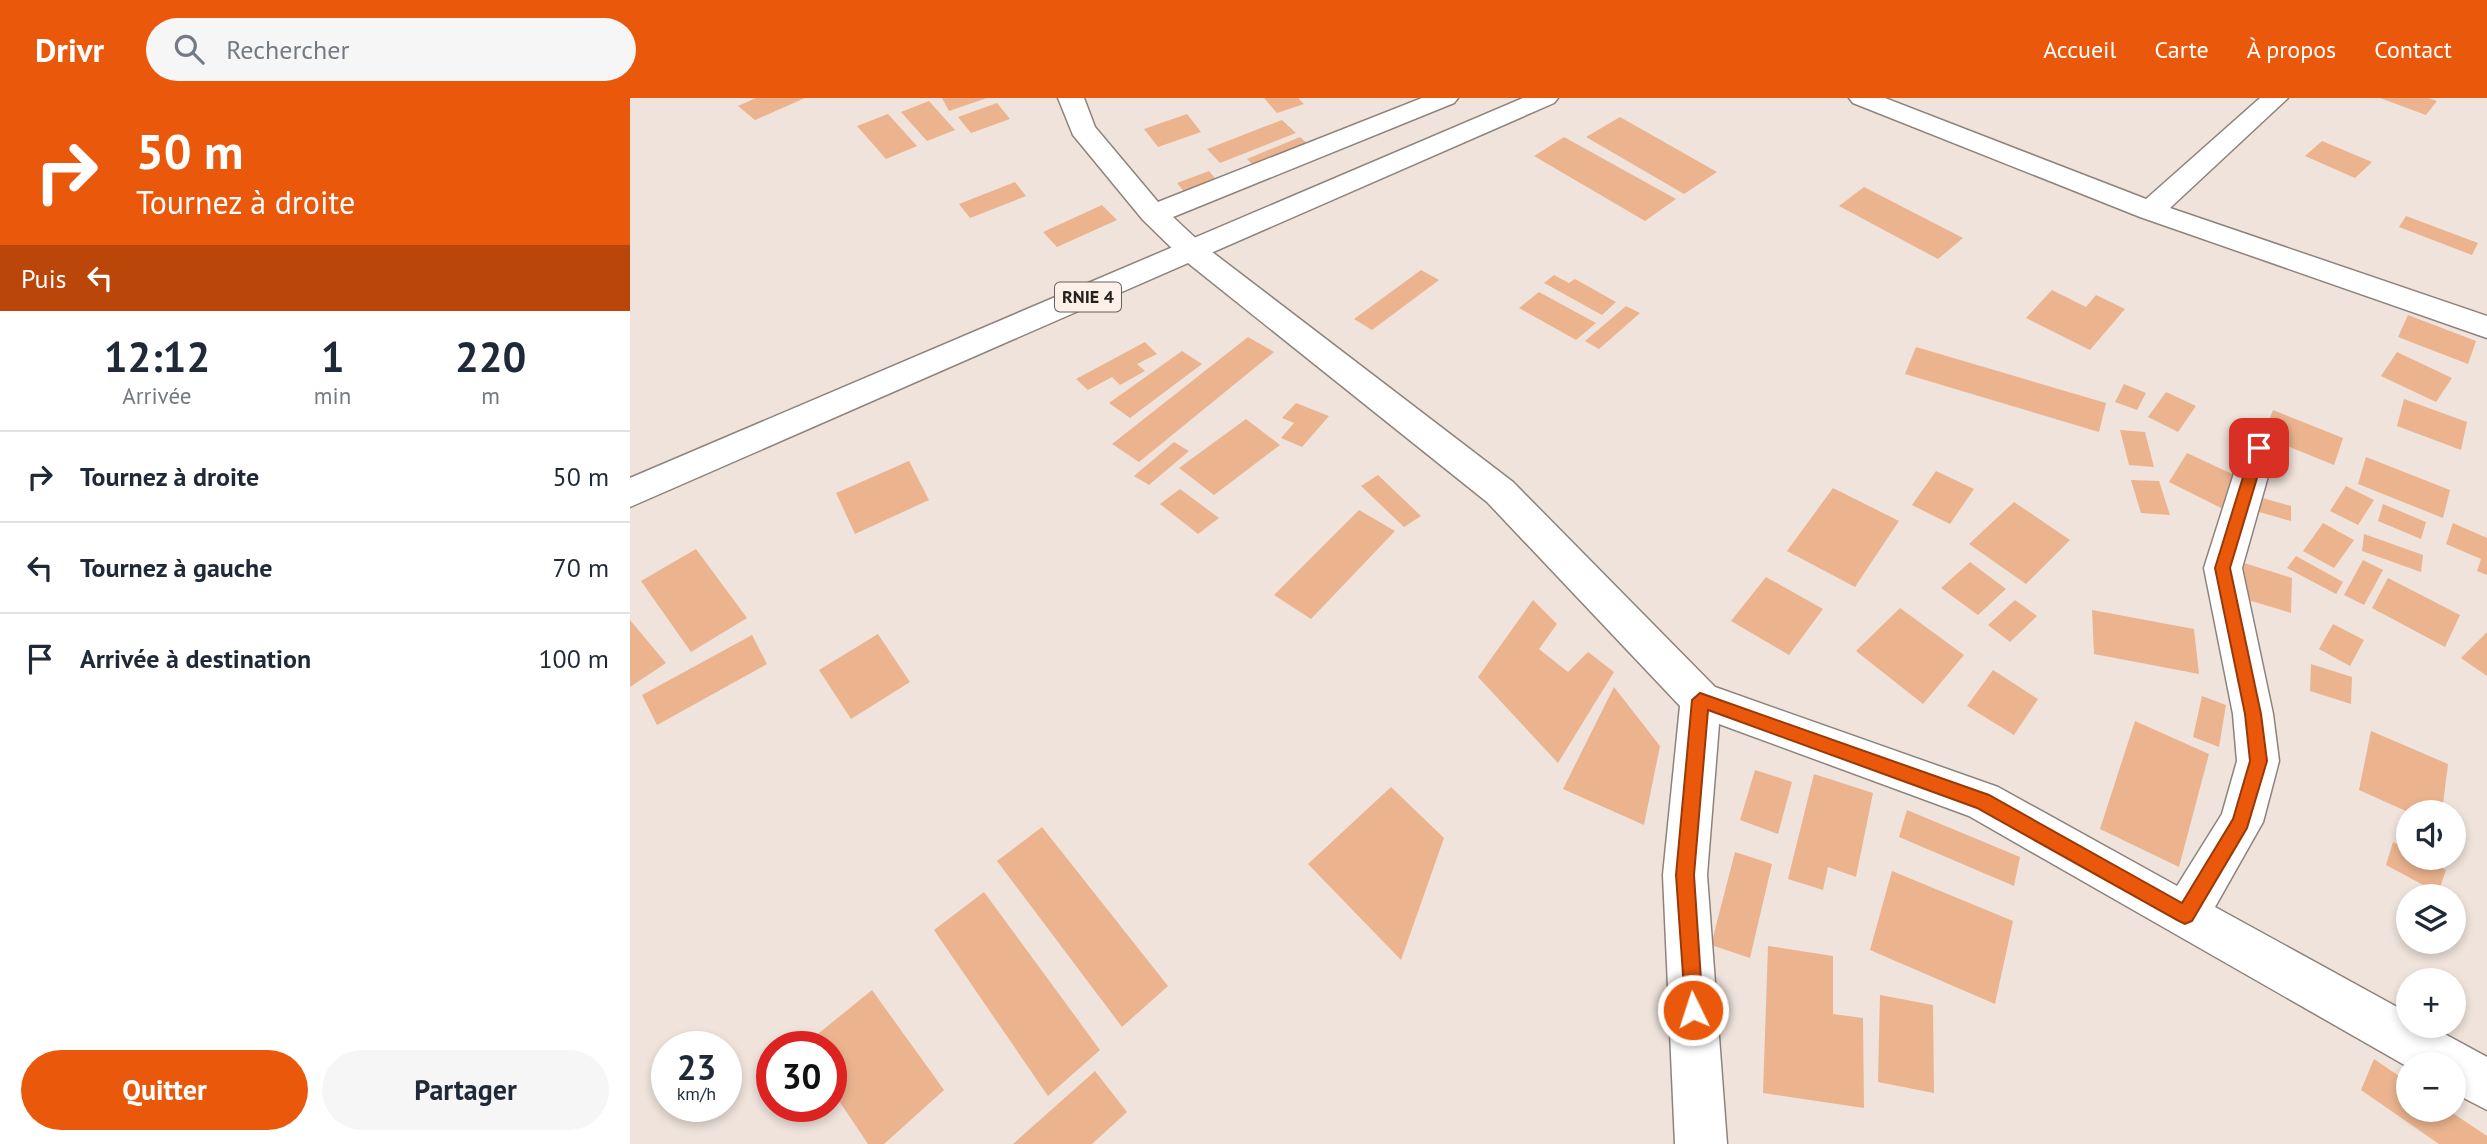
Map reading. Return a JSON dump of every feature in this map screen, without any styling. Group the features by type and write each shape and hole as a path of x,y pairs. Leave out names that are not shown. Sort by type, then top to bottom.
{"street":[{"path":"1071,98 1082,129 1153,214 1193,252 1500,492 1700,700 1983,801 2429,1052"},
{"path":"1153,214 1445,98"},
{"name":"RNIE 4","path":"630,493 1545,98"},
{"path":"1862,98 2150,211 2487,327"},
{"path":"2150,211 2275,98"},
{"path":"2185,915 2241,822 2258,761 2253,714 2222,568 2259,448"},
{"path":"1700,700 1685,875 1702,1144"},
{"path":"2466,1073 2487,1085"}],"building":[{"path":"756,98 805,98 755,120 738,106"},
{"path":"942,98 987,98 949,111"},
{"path":"1264,98 1298,98 1304,104 1277,113"},
{"path":"2380,98 2428,98 2437,101 2426,115"},
{"path":"929,101 955,130 927,141 901,112"},
{"path":"997,103 1010,119 971,133 958,117"},
{"path":"888,114 917,146 886,159 857,126"},
{"path":"1187,114 1201,132 1158,147 1144,129"},
{"path":"1620,117 1717,172 1684,194 1586,137"},
{"path":"1282,120 1296,133 1220,163 1207,149"},
{"path":"1300,137 1309,145 1255,167 1247,159"},
{"path":"1564,137 1676,199 1645,221 1534,156"},
{"path":"2322,141 2372,162 2355,178 2305,156"},
{"path":"1209,171 1219,183 1187,195 1177,183"},
{"path":"1015,182 1026,196 970,218 959,204"},
{"path":"1864,187 1963,238 1938,259 1839,206"},
{"path":"1102,205 1117,220 1057,247 1043,232"},
{"path":"2406,216 2478,243 2472,255 2399,227"},
{"path":"1421,270 1439,280 1372,330 1354,319"},
{"path":"1554,275 1569,283 1575,279 1616,302 1602,315 1544,283"},
{"path":"2052,290 2086,307 2096,295 2125,309 2090,350 2026,318"},
{"path":"1539,292 1596,323 1576,340 1519,308"},
{"path":"1626,306 1640,313 1599,349 1585,341"},
{"path":"2408,315 2476,341 2468,364 2398,337"},
{"path":"1248,337 1274,352 1139,462 1112,444"},
{"path":"1145,342 1157,354 1137,364 1145,371 1120,385 1112,377 1088,390 1076,379"},
{"path":"1916,347 2106,403 2099,432 1905,374"},
{"path":"1182,351 1202,364 1130,418 1109,403"},
{"path":"2397,352 2452,378 2436,402 2381,376"},
{"path":"2124,384 2146,393 2137,410 2115,402"},
{"path":"2166,392 2196,406 2178,432 2148,417"},
{"path":"2404,399 2467,422 2461,450 2397,426"},
{"path":"1296,403 1329,416 1302,447 1281,438 1294,423 1282,418"},
{"path":"2273,410 2343,438 2334,465 2263,436"},
{"path":"1246,419 1280,445 1214,495 1179,468"},
{"path":"2120,430 2145,432 2154,467 2129,465"},
{"path":"1174,442 1189,451 1149,485 1134,476"},
{"path":"2187,453 2243,479 2225,510 2169,482"},
{"path":"2366,457 2450,490 2443,518 2358,484"},
{"path":"909,461 929,500 855,534 836,493"},
{"path":"1936,471 1974,489 1950,524 1912,505"},
{"path":"1378,475 1421,516 1404,527 1361,486"},
{"path":"2131,480 2159,481 2170,515 2141,513"},
{"path":"2346,486 2374,500 2358,525 2330,511"},
{"path":"1833,488 1899,521 1855,587 1787,551"},
{"path":"1180,489 1219,518 1198,534 1160,504"},
{"path":"2252,495 2291,506 2291,521 2252,510"},
{"path":"2014,502 2070,540 2026,584 1969,544"},
{"path":"2383,504 2426,522 2421,539 2378,521"},
{"path":"1359,510 1395,531 1311,619 1274,595"},
{"path":"2323,523 2354,540 2334,568 2303,551"},
{"path":"2453,523 2487,538 2487,575 2477,571 2481,559 2446,544"},
{"path":"2364,534 2423,555 2421,572 2362,551"},
{"path":"696,549 747,618 691,652 641,581"},
{"path":"2296,556 2343,582 2336,594 2287,568"},
{"path":"2363,560 2383,570 2364,605 2344,595"},
{"path":"2238,561 2292,578 2291,613 2235,596"},
{"path":"1970,562 2006,589 1978,615 1941,588"},
{"path":"1766,577 1823,609 1789,655 1731,621"},
{"path":"2388,578 2460,615 2445,647 2372,608"},
{"path":"1533,600 1557,624 1539,649 1568,672 1588,652 1614,672 1558,763 1478,677"},
{"path":"2015,600 2037,616 2010,642 1988,625"},
{"path":"1900,608 1964,655 1923,704 1856,651"},
{"path":"2092,610 2194,629 2199,674 2094,654"},
{"path":"630,620 666,663 630,687"},
{"path":"2333,624 2364,640 2350,666 2319,649"},
{"path":"2487,632 2487,676 2461,658"},
{"path":"878,634 910,682 851,719 819,670"},
{"path":"752,635 767,664 657,725 642,695"},
{"path":"2311,664 2352,677 2351,704 2310,691"},
{"path":"1993,670 2038,699 2014,735 1967,706"},
{"path":"1614,687 1660,746 1644,825 1563,789"},
{"path":"2202,696 2226,705 2219,747 2193,737"},
{"path":"2135,721 2209,754 2179,867 2100,829"},
{"path":"2371,731 2448,764 2444,800 2396,800 2396,807 2359,790"},
{"path":"1755,770 1792,782 1778,834 1740,820"},
{"path":"1814,774 1873,793 1856,877 1828,867 1823,890 1788,879"},
{"path":"1391,787 1444,838 1401,960 1308,864"},
{"path":"1907,810 2020,857 2014,886 1899,837"},
{"path":"1042,827 1168,986 1122,1027 997,861"},
{"path":"2393,842 2396,844 2396,870 2446,870 2441,884 2421,884 2386,865"},
{"path":"1735,852 1772,864 1750,958 1711,945"},
{"path":"1892,871 2013,921 1995,1004 1870,950"},
{"path":"984,892 1100,1050 1048,1096 934,930"},
{"path":"1768,946 1833,956 1833,1014 1863,1018 1864,1108 1763,1093"},
{"path":"872,990 944,1090 884,1144 868,1144 847,1113 847,1031 821,1031"},
{"path":"1880,995 1933,1005 1934,1093 1878,1082"},
{"path":"2374,1059 2396,1074 2396,1114 2361,1090"},
{"path":"1095,1071 1127,1112 1092,1144 1013,1144"},
{"path":"2407,1122 2466,1122 2487,1136 2487,1144 2439,1144"}],"route":[{"path":"1693,1010 1685,875 1700,700 1983,801 2185,915 2241,822 2258,761 2253,714 2222,568 2259,448"}]}
